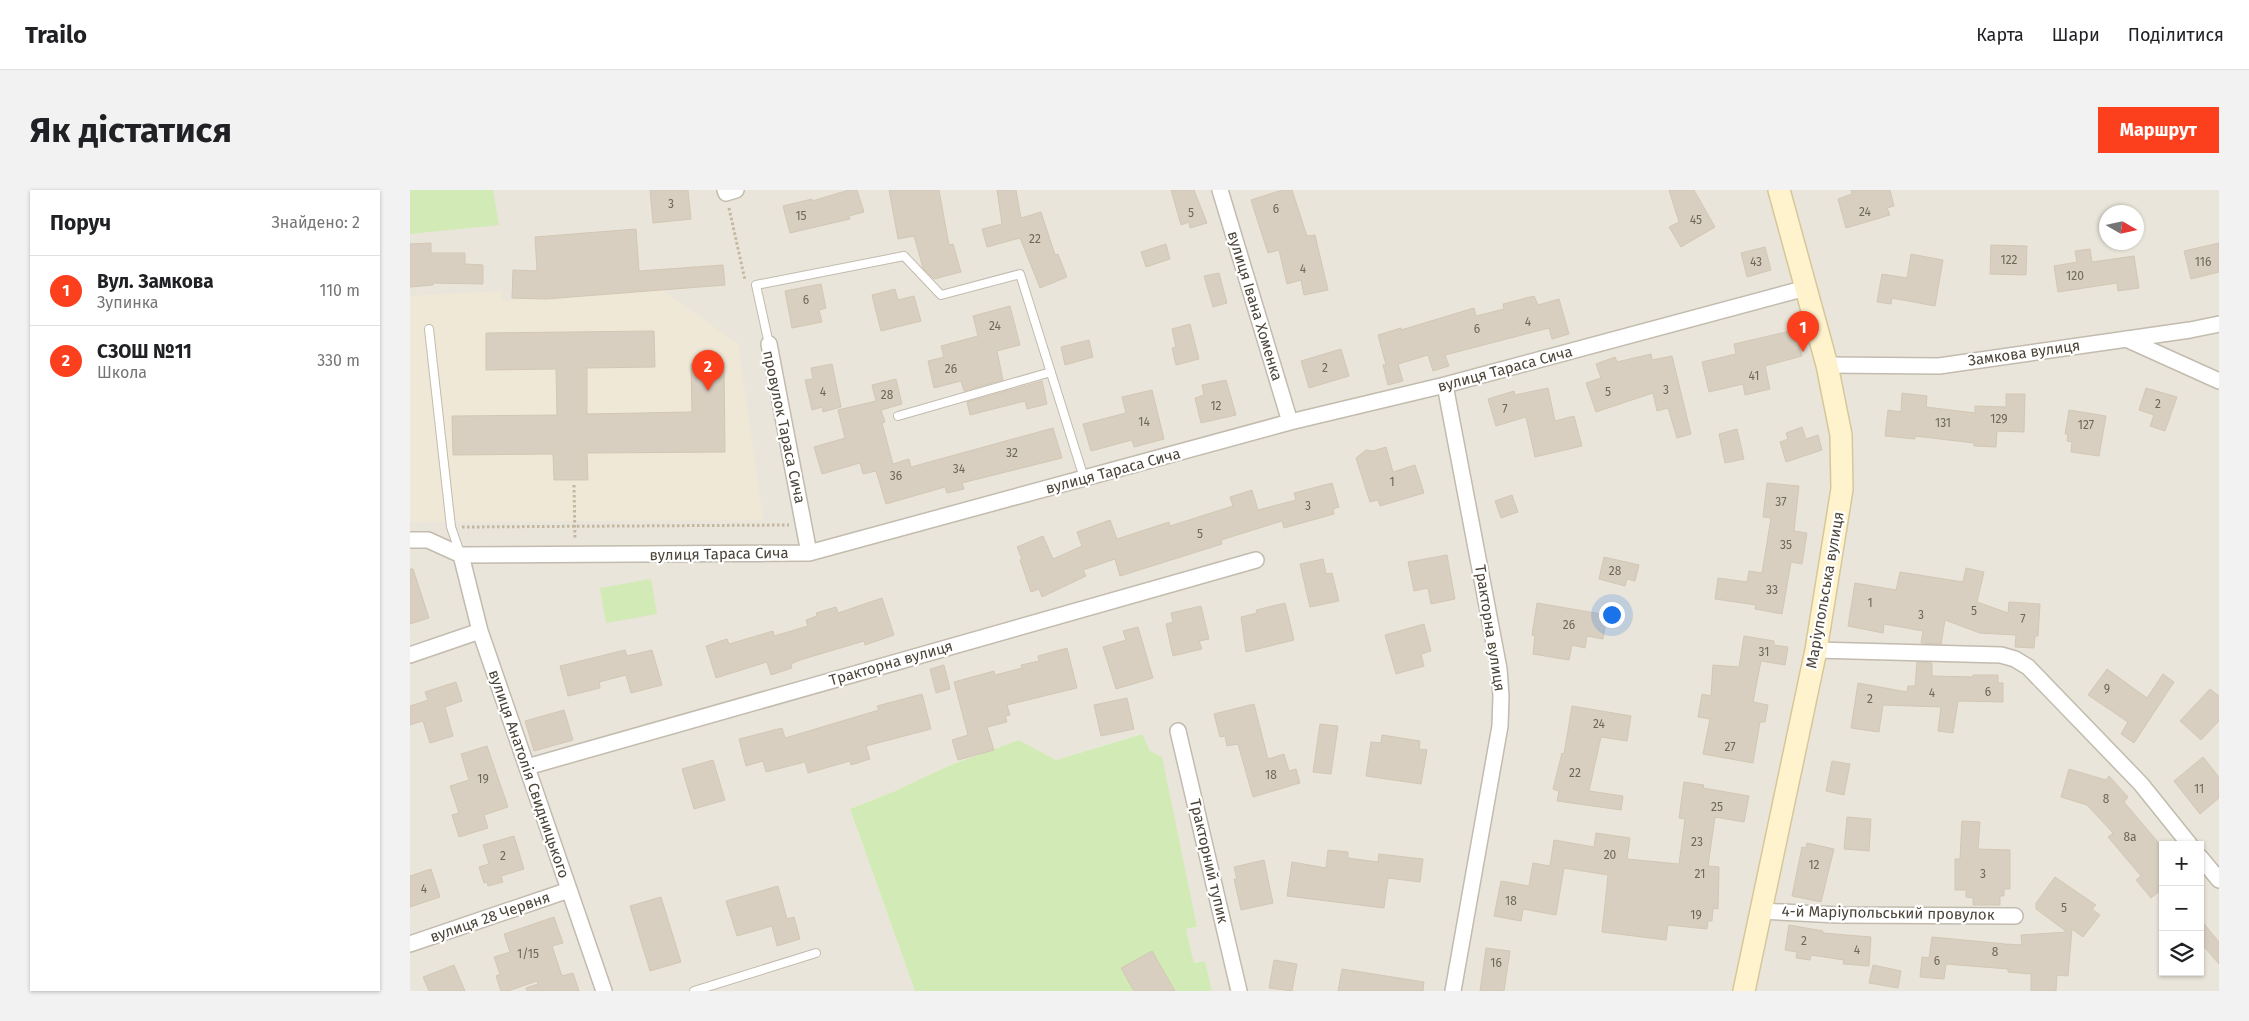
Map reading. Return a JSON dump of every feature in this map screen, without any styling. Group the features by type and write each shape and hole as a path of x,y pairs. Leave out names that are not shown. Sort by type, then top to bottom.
{"main road":[{"name":"Маріупольська вулиця","path":"1744,991 1816,650 1843,480 1841,435 1828,365 1779,190"}],"street":[{"name":"вулиця Івана Хоменка","path":"1220,190 1290,422"},
{"name":"вулиця Тараса Сича","path":"410,540 428,540 461,555 575,556 809,553 1290,422 1445,385 1806,288"},
{"name":"Замкова вулиця","path":"1828,365 1939,366 2190,330 2219,324"},
{"path":"2124,339 2219,381"},
{"name":"провулок Тараса Сича","path":"769,344 809,553"},
{"name":"Тракторна вулиця","path":"1445,385 1499,669 1501,696 1500,726 1453,991"},
{"name":"вулиця Анатолія Свидницького","path":"461,555 480,631 604,991"},
{"name":"Тракторна вулиця","path":"527,766 1256,560"},
{"path":"410,655 480,631"},
{"path":"1816,650 2001,655 2015,659 2028,667 2141,784 2187,841"},
{"name":"Тракторний тупик","path":"1178,731 1240,991"},
{"path":"2204,862 2219,880"},
{"name":"вулиця 28 Червня","path":"410,944 569,890"},
{"name":"4-й Маріупольський провулок","path":"1762,911 1838,915 2015,916"}],"lane":[{"path":"769,344 756,285 904,256 941,295 1020,274 1084,478"},
{"path":"429,329 451,527 461,555"},
{"path":"898,416 1051,372"},
{"path":"694,991 816,953"}],"path":[{"path":"729,191 746,286"},
{"path":"574,485 575,556"},
{"path":"451,527 804,525"}],"shaded area":[{"path":"410,190 2219,190 2219,991 1212,991 1205,961 1194,963 1186,929 1197,927 1150,751 1141,734 1056,760 1019,740 948,766 895,791 850,809 915,991 410,991"},
{"path":"662,290 738,344 763,520 410,522 410,296 501,291 502,301"}],"green space":[{"path":"410,190 493,190 499,225 410,234"},
{"path":"651,579 657,614 606,623 600,588"},
{"path":"1142,734 1150,751 1162,757 1197,927 1186,929 1194,963 1205,961 1212,991 915,991 850,809 895,791 948,766 1019,740 1056,760"}],"building":[{"path":"650,190 688,190 691,219 653,223"},
{"path":"849,190 857,190 864,212 849,216 850,219 790,233 783,206 812,199 812,201"},
{"path":"889,190 939,190 949,245 953,244 961,272 934,279 923,268 914,236 898,239"},
{"path":"997,190 1016,190 1021,218 1041,212 1055,255 1058,254 1067,277 1040,288 1020,238 987,247 982,229 1002,224"},
{"path":"1171,190 1194,190 1207,223 1190,228 1189,222 1181,225"},
{"path":"1282,190 1292,190 1307,236 1315,235 1328,290 1304,295 1301,280 1287,284 1279,250 1268,253 1251,200"},
{"path":"1669,190 1694,190 1715,227 1681,247 1669,227 1679,222"},
{"path":"1851,190 1890,190 1894,206 1887,208 1890,215 1846,228 1838,199 1852,194"},
{"path":"636,229 639,271 723,265 725,285 546,299 512,298 513,270 537,271 535,237"},
{"path":"431,243 431,253 465,253 465,264 483,265 483,284 433,283 433,285 410,287 410,244"},
{"path":"2219,243 2219,272 2191,279 2184,251"},
{"path":"1166,244 1170,259 1146,267 1141,252"},
{"path":"1991,245 2027,246 2026,275 1990,274"},
{"path":"1765,247 1771,270 1747,277 1741,253"},
{"path":"2090,249 2092,262 2134,256 2139,288 2118,291 2117,283 2058,292 2054,266 2077,262 2075,251"},
{"path":"1911,254 1943,260 1935,306 1892,298 1891,304 1877,302 1882,274 1907,278"},
{"path":"1219,273 1227,303 1213,307 1204,276"},
{"path":"821,284 826,308 819,310 822,322 792,328 785,291"},
{"path":"895,289 898,300 914,296 921,321 881,331 872,295"},
{"path":"1534,296 1538,305 1559,299 1569,334 1552,339 1549,328 1445,355 1449,366 1433,371 1428,355 1398,364 1403,381 1388,385 1383,365 1386,365 1378,335 1474,308 1476,316 1504,309 1503,304"},
{"path":"1010,306 1020,345 997,351 1003,380 964,391 961,381 934,388 928,361 944,357 941,346 978,336 973,316"},
{"path":"1190,324 1199,359 1176,365 1172,348 1176,347 1172,329"},
{"path":"1795,330 1802,356 1765,366 1770,389 1745,395 1743,384 1709,392 1702,362 1736,354 1734,344"},
{"path":"654,331 655,367 587,368 587,414 692,412 691,364 724,363 725,452 587,453 588,480 554,480 553,454 453,455 452,416 557,415 556,369 486,370 486,333"},
{"path":"1089,340 1093,357 1065,365 1061,347"},
{"path":"1341,349 1349,376 1309,388 1301,361"},
{"path":"1651,354 1652,360 1672,356 1691,434 1677,438 1668,408 1657,411 1653,393 1596,412 1586,383 1601,378 1596,364 1615,357 1617,362"},
{"path":"832,364 841,407 823,412 822,407 812,410 805,380 813,379 811,368"},
{"path":"896,379 902,404 881,410 885,422 882,423 893,464 909,459 911,467 1053,428 1062,458 962,483 964,489 947,493 945,487 886,504 876,471 863,474 860,463 822,474 814,447 845,438 838,410 876,401 872,385"},
{"path":"1226,380 1236,415 1201,423 1195,398 1204,395 1202,385"},
{"path":"1042,381 1047,404 1027,409 1025,401 970,415 967,402"},
{"path":"1548,388 1555,421 1574,416 1582,446 1535,457 1526,417 1496,426 1488,399 1514,391 1515,395"},
{"path":"2146,388 2177,397 2165,431 2150,426 2154,415 2139,410"},
{"path":"1152,390 1164,439 1134,447 1132,440 1091,451 1083,424 1126,413 1122,397"},
{"path":"1902,393 1927,396 1926,407 1975,413 1975,406 2006,407 2006,394 2025,394 2024,432 1997,431 1996,447 1974,446 1974,443 1915,436 1915,439 1885,436 1888,410 1901,412"},
{"path":"2069,410 2106,416 2099,456 2071,452 2072,442 2067,441 2068,434 2065,434"},
{"path":"1802,427 1806,439 1818,435 1822,450 1786,462 1780,442 1788,439 1786,433"},
{"path":"1737,429 1744,459 1725,463 1719,434"},
{"path":"1386,447 1393,472 1415,465 1424,493 1380,506 1378,500 1370,502 1356,458 1366,450 1373,451"},
{"path":"1332,483 1339,507 1333,509 1334,514 1284,528 1282,521 1221,540 1222,544 1120,576 1115,559 1083,570 1086,576 1042,597 1039,589 1031,592 1017,547 1043,536 1053,559 1082,546 1077,532 1110,520 1117,539 1169,522 1170,526 1233,506 1230,497 1252,490 1258,510 1296,500 1294,493"},
{"path":"1767,483 1799,486 1794,531 1807,533 1802,564 1791,562 1782,614 1755,609 1756,605 1715,599 1718,578 1747,582 1749,571 1762,573 1771,518 1763,517"},
{"path":"1512,495 1518,512 1501,518 1495,501"},
{"path":"1447,555 1455,599 1431,604 1428,588 1414,591 1408,562"},
{"path":"1604,557 1639,565 1635,581 1627,579 1625,586 1599,579"},
{"path":"1323,559 1326,574 1332,573 1339,601 1310,607 1300,564"},
{"path":"1966,568 1984,572 1977,602 2008,613 2009,602 2040,604 2038,636 2035,636 2034,648 2015,647 2016,635 1980,633 1945,620 1941,644 1921,643 1923,631 1884,624 1883,633 1848,626 1855,583 1896,590 1900,572 1963,582"},
{"path":"410,569 413,569 429,618 410,624"},
{"path":"882,598 894,635 865,645 864,641 800,660 791,664 792,668 771,675 767,662 716,678 706,646 727,639 729,644 773,631 774,636 808,626 806,620 817,616 816,613 836,607 838,613"},
{"path":"1285,603 1294,640 1246,652 1241,617 1257,613 1256,610"},
{"path":"1537,603 1607,615 1603,639 1587,636 1585,648 1572,645 1569,660 1533,654 1535,636 1532,635"},
{"path":"1201,606 1209,639 1199,641 1202,649 1173,656 1166,624 1173,622 1171,613"},
{"path":"1424,624 1431,651 1421,654 1424,666 1396,674 1385,635"},
{"path":"1138,627 1153,678 1116,689 1103,647 1126,640 1123,631"},
{"path":"1744,636 1774,641 1774,645 1788,647 1785,665 1761,661 1753,702 1768,705 1765,722 1760,722 1753,763 1703,754 1710,719 1698,717 1702,694 1711,696 1713,665 1739,667"},
{"path":"1067,648 1077,688 1007,705 1010,715 1005,716 1007,722 987,727 994,750 958,760 952,740 968,735 954,682 994,671 995,675 1022,668 1021,665 1039,661 1038,656"},
{"path":"625,650 627,656 652,650 662,685 631,693 626,675 599,682 600,688 568,696 560,666"},
{"path":"1917,662 1932,663 1932,676 1973,677 1973,675 1998,675 1998,683 2003,683 2003,702 1958,701 1953,733 1938,731 1941,707 1883,705 1879,732 1851,728 1858,683 1907,692 1908,686 1915,686"},
{"path":"944,665 950,689 936,693 930,669"},
{"path":"2107,669 2147,698 2163,674 2174,682 2134,743 2121,734 2128,722 2088,695"},
{"path":"456,682 462,701 445,707 453,736 430,743 423,721 410,725 410,706 428,700 425,692"},
{"path":"2210,689 2219,696 2219,721 2201,740 2180,721"},
{"path":"922,694 931,729 866,746 870,759 851,765 850,761 808,773 805,762 766,772 763,761 746,766 739,739 782,728 785,738 879,710 877,706"},
{"path":"1127,698 1134,729 1101,736 1094,705"},
{"path":"1254,704 1268,759 1284,754 1289,771 1296,769 1300,783 1253,797 1238,744 1227,746 1225,736 1220,737 1214,714"},
{"path":"1572,706 1631,716 1627,741 1601,737 1589,791 1623,796 1621,810 1557,801 1559,791 1553,789 1562,753 1564,754"},
{"path":"564,710 573,740 534,751 525,721"},
{"path":"1320,724 1338,726 1331,774 1313,772"},
{"path":"1382,735 1420,741 1419,749 1427,750 1421,784 1366,776 1371,742 1381,743"},
{"path":"487,746 508,807 484,815 488,828 459,837 452,815 459,813 450,786 469,780 461,754"},
{"path":"2203,757 2219,777 2219,798 2200,814 2174,781"},
{"path":"713,760 725,800 694,809 682,769"},
{"path":"1832,761 1850,764 1844,795 1826,791"},
{"path":"2069,769 2106,780 2109,776 2128,797 2124,802 2159,843 2159,891 2151,898 2136,880 2141,876 2108,837 2113,833 2087,805 2061,797"},
{"path":"1684,782 1704,785 1703,788 1749,796 1744,822 1715,817 1708,866 1719,867 1718,909 1713,908 1712,921 1708,921 1707,929 1668,925 1666,940 1602,932 1608,875 1564,868 1556,915 1523,909 1521,921 1494,916 1501,881 1529,886 1533,863 1550,866 1554,840 1594,847 1596,833 1630,838 1627,859 1679,864 1685,819 1679,818"},
{"path":"1847,817 1871,819 1869,851 1844,849"},
{"path":"1962,821 1980,822 1978,849 2010,850 2010,889 2004,889 2004,896 2000,896 2000,905 1973,905 1973,898 1966,897 1966,890 1955,890 1955,859 1960,859"},
{"path":"514,836 524,869 501,876 503,882 488,886 487,882 484,883 479,867 489,864 483,845"},
{"path":"1807,843 1834,849 1821,902 1792,896 1802,847 1806,848"},
{"path":"1328,850 1348,852 1348,858 1378,862 1379,854 1423,859 1420,882 1388,878 1384,908 1287,896 1292,862 1326,868"},
{"path":"1264,860 1273,903 1241,910 1234,879 1237,879 1234,867"},
{"path":"431,869 440,897 410,907 410,876"},
{"path":"2055,877 2096,905 2092,909 2100,915 2083,937 2072,929 2068,976 2057,975 2056,991 2031,991 2031,974 2008,972 2008,969 1946,964 1944,979 1920,977 1922,957 1929,958 1932,937 2006,944 2006,946 2007,944 2022,945 2021,935 2067,932 2036,909 2036,903"},
{"path":"778,886 787,919 794,917 800,939 777,946 772,926 737,936 726,901"},
{"path":"661,897 681,962 650,971 630,906"},
{"path":"554,917 563,943 552,946 562,976 573,973 579,991 527,991 526,988 538,984 537,981 508,991 501,991 496,976 500,974 494,957 510,952 504,934"},
{"path":"2204,924 2219,942 2219,964 2204,947"},
{"path":"1789,925 1823,931 1823,933 1871,937 1869,966 1843,964 1844,960 1811,955 1810,960 1796,958 1797,952 1785,950"},
{"path":"1486,948 1510,951 1504,991 1480,991"},
{"path":"1152,951 1175,991 1134,991 1121,968"},
{"path":"1274,960 1297,964 1292,991 1269,988"},
{"path":"454,965 465,991 429,991 423,977"},
{"path":"1873,965 1901,971 1898,988 1869,983"},
{"path":"1342,969 1424,982 1423,991 1338,991"}],"place":[{"name":"Вул. Замкова","path":"1803,352"},
{"name":"СЗОШ №11","path":"708,391"}]}
